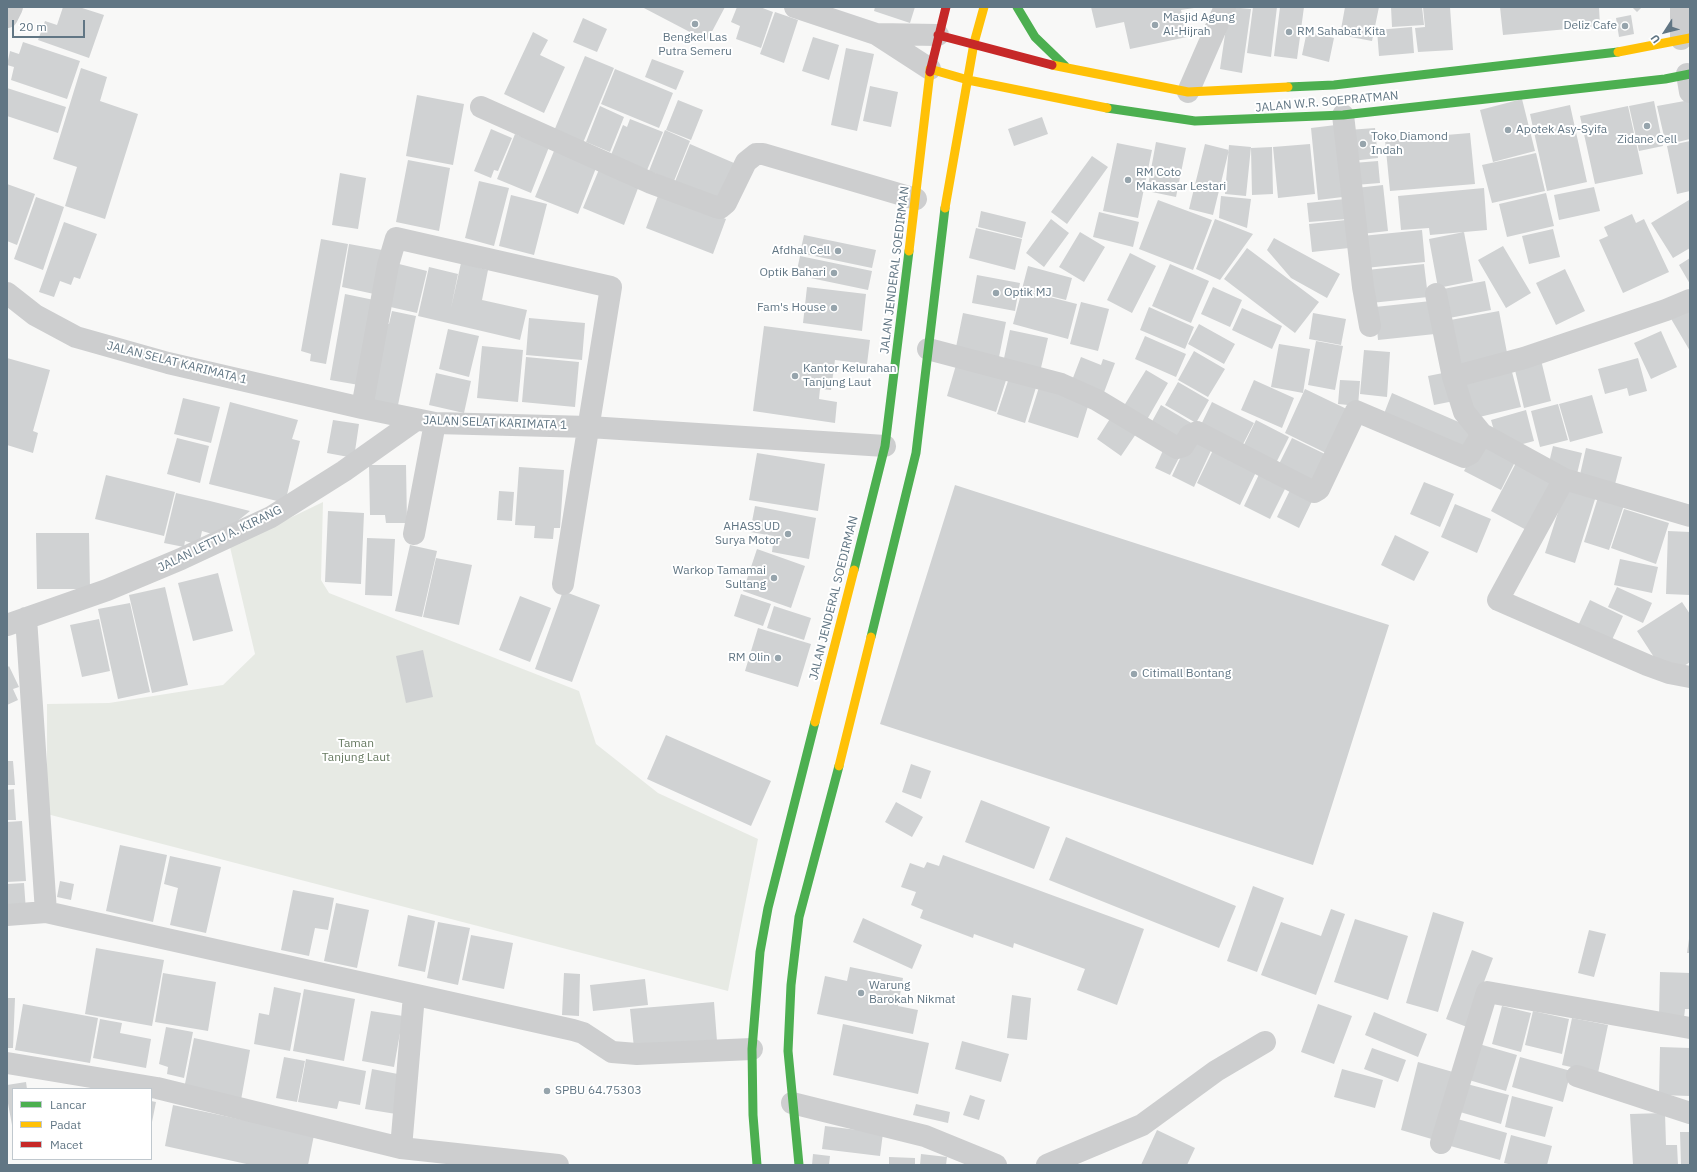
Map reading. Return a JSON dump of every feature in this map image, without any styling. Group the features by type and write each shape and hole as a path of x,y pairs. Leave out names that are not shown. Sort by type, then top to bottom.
{"street":[{"path":"7,17 12,7"},
{"path":"794,7 876,34 930,69"},
{"name":"JALAN JENDERAL SOEDIRMAN","path":"757,1165 753,1115 752,1049 760,952 768,908 885,446 916,200 930,69 946,7"},
{"path":"799,1165 792,1103 788,1044 791,985 799,917 849,728 916,453 945,209 974,43 984,7"},
{"path":"1017,7 1035,37 1068,69"},
{"path":"1188,92 1225,7"},
{"path":"1681,7 1685,38"},
{"path":"876,34 938,34"},
{"name":"JALAN W.R. SOEPRATMAN","path":"938,34 1068,69 1188,92 1334,85 1558,63 1627,51 1685,38"},
{"name":"JALAN W.R. SOEPRATMAN","path":"930,69 968,80 1077,103 1195,121 1343,115 1562,86 1665,79 1689,80"},
{"path":"481,106 650,183 720,208 726,203 746,162 756,154 763,154 916,200"},
{"path":"1343,115 1363,287 1370,326"},
{"path":"362,408 388,265 396,238 611,287 563,584"},
{"name":"JALAN SELAT KARIMATA 1","path":"7,293 35,315 76,337 168,363 362,408 426,421 588,427 885,446"},
{"path":"1436,294 1453,377 1464,412 1482,434 1564,479 1690,516"},
{"path":"1453,377 1524,358 1653,315 1690,300"},
{"path":"928,350 1061,384 1098,400 1177,448 1183,446 1190,434 1197,432 1314,492 1319,489 1356,411 1464,458 1470,454 1482,434"},
{"path":"414,534 426,421"},
{"name":"JALAN LETTU A. KIRANG","path":"17,621 107,590 181,559 271,517 426,421"},
{"path":"1564,479 1498,600 1647,665 1668,673 1690,677"},
{"path":"17,621 46,912"},
{"path":"7,915 46,912 281,963 414,995 573,1030 583,1033 612,1052 637,1054 752,1049"},
{"path":"1441,1143 1487,992 1690,1028"},
{"path":"401,1148 414,995"},
{"path":"1047,1165 1142,1125 1216,1071 1265,1042"},
{"path":"7,1063 157,1088 401,1148 558,1165"},
{"path":"1577,1076 1690,1113"},
{"path":"792,1103 925,1136 996,1165"}],"green space":[{"name":"Taman Tanjung Laut","path":"323,502 321,580 329,593 579,691 596,744 658,793 758,839 728,991 47,814 47,704 109,703 223,685 255,654 230,547"}],"building":[{"path":"63,7 79,7 104,15 89,58 38,40 45,21 57,25"},
{"name":"Bengkel Las Putra Semeru","path":"642,7 725,7 707,41"},
{"path":"737,7 760,7 773,12 761,48 736,39 740,26 731,22"},
{"path":"875,7 915,7 910,23 874,11"},
{"name":"Masjid Agung Al-Hijrah","path":"1091,7 1194,8 1181,10 1187,37 1130,49 1124,22 1096,28"},
{"path":"1229,7 1251,9 1242,73 1220,69"},
{"path":"1253,7 1277,7 1271,57 1247,53"},
{"name":"RM Sahabat Kita","path":"1280,7 1304,7 1297,59 1274,56"},
{"path":"1345,7 1379,7 1372,41 1340,35"},
{"path":"1391,7 1422,7 1424,25 1392,27"},
{"path":"1423,7 1450,7 1453,50 1418,52 1415,28 1425,27"},
{"path":"1500,7 1599,7 1600,26 1503,35"},
{"path":"1632,7 1642,7 1637,12"},
{"path":"775,12 798,20 784,63 760,54"},
{"name":"Deliz Cafe","path":"1631,15 1634,34 1619,37 1616,18"},
{"path":"583,18 607,29 597,52 573,42"},
{"path":"1412,27 1414,53 1379,56 1377,30"},
{"path":"1307,31 1334,38 1329,62 1302,55"},
{"path":"533,32 548,40 540,55 565,67 544,113 504,94"},
{"path":"813,37 839,45 829,80 802,71"},
{"path":"23,42 80,61 67,99 11,80 14,67 7,65 10,51 19,54"},
{"path":"846,48 874,54 857,131 831,125"},
{"path":"585,56 614,68 583,143 554,131"},
{"path":"652,59 684,71 676,90 645,77"},
{"path":"81,68 107,77 100,101 138,114 105,219 65,206 77,167 53,159"},
{"path":"615,69 673,93 659,128 601,104"},
{"path":"870,86 898,92 891,127 863,121"},
{"path":"7,88 66,107 58,133 7,116"},
{"path":"417,95 464,104 453,165 406,156"},
{"name":"Apotek Asy-Syifa","path":"1522,99 1535,151 1493,162 1480,110"},
{"path":"678,100 703,110 691,140 666,130"},
{"path":"1690,100 1690,139 1666,145 1657,106"},
{"name":"Zidane Cell","path":"1654,101 1663,146 1639,151 1629,106"},
{"path":"1570,105 1587,182 1547,191 1530,114"},
{"path":"600,106 624,117 610,152 586,142"},
{"path":"1628,106 1643,174 1595,184 1580,116"},
{"path":"1042,117 1048,134 1014,146 1008,129"},
{"path":"630,119 663,132 645,175 609,160 623,125 627,127"},
{"path":"1344,124 1351,196 1318,200 1311,128"},
{"name":"Toko Diamond Indah","path":"1375,128 1378,158 1352,161 1348,130"},
{"path":"491,129 512,138 498,171 494,170 491,178 474,171"},
{"path":"665,130 690,141 674,181 649,171"},
{"path":"1470,133 1475,184 1390,191 1385,140"},
{"path":"515,134 549,147 531,193 497,179"},
{"path":"1690,141 1690,191 1677,194 1667,146"},
{"path":"1156,142 1186,148 1176,197 1147,191"},
{"name":"RM Coto Makassar Lestari","path":"1117,143 1152,150 1138,218 1103,211"},
{"path":"690,144 734,163 718,202 674,184"},
{"path":"1205,144 1229,150 1213,215 1189,209"},
{"path":"1310,144 1315,194 1278,198 1273,147"},
{"path":"1229,145 1251,147 1246,196 1225,194"},
{"path":"1272,147 1273,194 1252,195 1251,148"},
{"path":"554,151 596,168 578,214 535,197"},
{"path":"1536,153 1545,191 1492,203 1482,165"},
{"path":"1092,156 1108,167 1067,224 1051,212"},
{"path":"408,160 450,168 439,231 396,222"},
{"path":"1378,161 1380,183 1355,185 1353,163"},
{"path":"600,167 640,183 624,225 583,208"},
{"path":"340,173 366,178 358,229 332,225"},
{"path":"479,181 509,188 494,246 465,238"},
{"path":"7,184 35,194 17,245 7,241"},
{"path":"1383,185 1388,231 1361,234 1356,188"},
{"path":"1594,187 1600,211 1559,220 1554,195"},
{"path":"1484,188 1487,230 1430,235 1429,228 1401,230 1398,196"},
{"path":"659,193 726,219 713,254 646,228"},
{"path":"1546,193 1554,226 1507,237 1499,204"},
{"path":"511,195 547,204 534,255 499,246"},
{"path":"1221,196 1251,199 1247,228 1219,218"},
{"path":"36,197 64,207 43,270 14,259"},
{"path":"1345,199 1347,219 1309,222 1307,203"},
{"path":"1158,200 1212,220 1193,270 1139,249"},
{"path":"1689,200 1690,248 1673,258 1651,223"},
{"path":"981,211 1026,222 1022,238 978,227"},
{"path":"1099,212 1139,222 1133,247 1093,237"},
{"path":"1632,214 1636,223 1644,219 1669,272 1623,293 1599,240 1608,236 1604,227"},
{"path":"1051,219 1069,233 1044,267 1026,253"},
{"path":"1215,219 1253,234 1220,280 1196,269"},
{"path":"1346,220 1349,248 1312,252 1309,224"},
{"path":"64,222 97,234 80,279 74,277 71,285 60,281 54,297 39,292"},
{"path":"976,228 1022,239 1015,270 969,258"},
{"path":"1553,229 1560,257 1529,264 1522,236"},
{"path":"1422,230 1425,262 1365,268 1362,236"},
{"path":"1080,232 1105,247 1084,282 1059,267"},
{"path":"1464,232 1473,281 1438,288 1429,239"},
{"name":"Afdhal Cell","path":"804,235 876,250 872,268 800,253"},
{"path":"1274,238 1340,274 1327,298 1291,278 1267,250"},
{"path":"321,239 348,244 326,364 310,361 311,354 301,351"},
{"path":"349,244 382,250 374,294 342,287"},
{"path":"1503,246 1531,293 1506,308 1478,260"},
{"path":"1247,248 1319,302 1295,333 1224,279"},
{"path":"1130,253 1156,266 1132,313 1107,300"},
{"name":"Optik Bahari","path":"800,256 872,271 868,290 796,275"},
{"path":"1690,258 1690,284 1679,265"},
{"path":"395,263 427,271 417,313 386,306"},
{"path":"461,263 488,270 482,300 527,310 520,340 418,316 429,267 458,274 451,308"},
{"path":"1170,264 1209,281 1191,323 1152,306"},
{"path":"1424,264 1428,297 1371,303 1367,270"},
{"path":"1028,266 1072,278 1066,300 1022,289"},
{"path":"1565,269 1585,311 1556,325 1536,283"},
{"name":"Optik MJ","path":"977,275 1020,283 1015,311 972,303"},
{"path":"1485,281 1491,310 1444,319 1438,290"},
{"name":"Fam's House","path":"807,287 866,294 862,331 803,323"},
{"path":"1213,287 1242,300 1230,327 1201,314"},
{"path":"1022,290 1077,304 1068,339 1013,324"},
{"path":"345,294 374,300 359,385 330,380"},
{"path":"1431,301 1435,334 1378,340 1375,307"},
{"path":"1081,302 1109,309 1098,351 1070,344"},
{"path":"1690,305 1690,351 1670,317"},
{"path":"1149,307 1194,327 1185,349 1140,330"},
{"path":"1242,308 1282,326 1272,349 1232,330"},
{"path":"392,311 416,316 398,405 366,399 381,323 389,324"},
{"path":"1499,311 1508,358 1454,368 1445,321"},
{"path":"963,313 1006,322 999,357 956,347"},
{"path":"1313,313 1346,319 1341,345 1309,339"},
{"path":"529,318 585,323 582,360 526,355"},
{"path":"1199,324 1235,344 1224,364 1188,344"},
{"name":"Kantor Kelurahan Tanjung Laut","path":"764,326 870,340 867,364 835,360 831,390 820,389 819,399 837,402 835,423 753,411"},
{"path":"448,329 479,336 469,377 439,369"},
{"path":"1010,330 1048,338 1040,372 1003,363"},
{"path":"1661,331 1677,367 1651,379 1634,343"},
{"path":"1145,336 1186,354 1176,377 1135,359"},
{"path":"1316,341 1343,346 1335,390 1308,385"},
{"path":"1279,344 1310,349 1303,393 1271,387"},
{"path":"482,346 523,350 518,402 477,398"},
{"path":"1364,350 1390,352 1387,397 1360,394"},
{"path":"1194,351 1225,369 1208,397 1178,380"},
{"path":"526,357 579,362 575,407 522,402"},
{"path":"1081,357 1101,365 1103,359 1115,363 1103,395 1071,383"},
{"path":"7,358 50,370 33,431 38,433 33,453 7,445"},
{"path":"1638,358 1647,391 1629,396 1627,388 1605,394 1598,369"},
{"path":"1541,360 1551,401 1524,408 1514,366"},
{"path":"956,365 1008,374 996,412 947,396"},
{"path":"1511,368 1521,407 1471,419 1461,380"},
{"path":"1146,370 1168,383 1145,423 1122,409"},
{"path":"1011,372 1038,381 1025,423 997,414"},
{"path":"1448,372 1454,401 1434,405 1428,376"},
{"path":"436,373 471,381 464,413 429,405"},
{"path":"1254,380 1294,398 1282,428 1241,410"},
{"path":"1340,380 1360,381 1358,406 1338,404"},
{"path":"1178,382 1209,400 1196,423 1165,405"},
{"path":"1040,384 1090,400 1078,438 1028,422"},
{"path":"1305,389 1353,412 1332,456 1285,433"},
{"path":"1392,393 1477,430 1466,455 1382,419"},
{"path":"1592,395 1603,433 1570,442 1559,404"},
{"path":"183,398 220,407 211,443 174,434"},
{"path":"230,402 298,420 292,439 300,441 285,503 209,484"},
{"path":"1212,402 1254,423 1239,452 1198,431"},
{"path":"1558,404 1568,440 1540,447 1531,411"},
{"path":"1161,405 1193,424 1180,446 1149,427"},
{"path":"1526,410 1534,441 1508,448 1497,441 1491,420"},
{"path":"1113,414 1138,431 1121,456 1097,439"},
{"path":"333,420 359,424 354,458 327,453"},
{"path":"1256,420 1289,437 1273,469 1240,453"},
{"path":"1192,433 1214,444 1194,487 1172,476"},
{"path":"177,438 209,446 200,483 167,474"},
{"path":"1292,438 1329,456 1314,486 1277,468"},
{"path":"1479,441 1516,460 1501,490 1464,471"},
{"path":"1166,444 1182,452 1170,475 1155,468"},
{"path":"1216,444 1259,466 1240,505 1197,483"},
{"path":"1553,446 1582,453 1577,474 1548,467"},
{"path":"1586,448 1622,457 1614,488 1579,479"},
{"path":"757,453 825,464 818,511 749,500"},
{"path":"1517,461 1558,482 1532,533 1491,511"},
{"path":"369,465 406,465 407,523 386,523 385,515 370,515"},
{"path":"519,467 564,470 560,528 554,528 553,539 534,538 535,526 515,525"},
{"path":"1262,468 1289,481 1270,519 1244,506"},
{"path":"106,475 175,492 164,536 95,519"},
{"path":"1424,482 1454,494 1440,527 1410,514"},
{"path":"1293,484 1315,495 1299,528 1277,517"},
{"path":"1567,484 1597,493 1575,563 1545,553"},
{"name":"Citimall Bontang","path":"955,485 1389,625 1313,865 880,724"},
{"path":"499,491 514,492 512,521 497,520"},
{"path":"176,493 250,511 219,536 202,531 199,545 185,541 184,547 164,543"},
{"path":"1599,494 1625,502 1609,550 1584,542"},
{"path":"1455,504 1491,519 1477,553 1441,537"},
{"name":"AHASS UD Surya Motor","path":"755,506 816,518 809,559 772,552 774,536 750,532"},
{"path":"1624,509 1669,523 1656,564 1611,548"},
{"path":"328,511 364,513 361,584 325,582"},
{"path":"1668,531 1690,532 1690,595 1666,594"},
{"path":"36,533 89,533 90,589 37,589"},
{"path":"1395,535 1429,552 1414,581 1381,565"},
{"path":"367,538 395,539 392,596 365,595"},
{"path":"410,545 437,551 422,617 395,611"},
{"name":"Warkop Tamamai Sultang","path":"757,549 805,566 791,608 743,591"},
{"path":"436,558 472,565 459,625 423,617"},
{"path":"1620,559 1658,567 1652,593 1614,585"},
{"path":"218,573 233,631 193,641 178,583"},
{"path":"165,587 188,685 152,693 129,595"},
{"path":"1617,587 1652,603 1643,623 1608,607"},
{"path":"563,591 600,605 572,682 535,669"},
{"path":"741,594 771,604 763,626 734,616"},
{"path":"520,596 551,608 530,662 499,650"},
{"path":"1590,600 1623,616 1610,644 1577,628"},
{"path":"1682,602 1690,614 1690,662 1675,672 1661,668 1637,631"},
{"path":"130,603 150,692 118,699 98,609"},
{"path":"774,606 811,618 804,640 767,628"},
{"path":"99,619 110,671 82,677 70,625"},
{"name":"RM Olin","path":"758,628 811,644 798,687 745,671"},
{"path":"423,650 433,697 406,703 396,656"},
{"path":"9,666 19,687 13,689 18,700 7,705 7,668"},
{"path":"666,735 771,781 751,826 647,779"},
{"path":"7,761 13,761 15,785 7,785"},
{"path":"911,764 931,771 921,799 902,792"},
{"path":"14,789 16,820 7,820 7,790"},
{"path":"981,800 1050,827 1034,869 965,842"},
{"path":"896,802 923,817 912,837 885,822"},
{"path":"22,821 26,881 7,882 7,822"},
{"path":"1066,837 1236,906 1219,948 1049,880"},
{"path":"120,845 167,855 153,922 106,911"},
{"path":"943,855 1144,929 1117,1005 1077,990 1085,969 1014,943 1013,948 974,934 973,938 920,918 923,910 911,905 916,892 901,887 910,863 924,868 927,862 939,866"},
{"path":"170,856 221,867 206,933 170,925 178,888 164,884"},
{"path":"60,881 74,884 71,900 57,897"},
{"path":"24,883 26,911 7,912 7,884"},
{"path":"1253,886 1284,898 1257,972 1227,961"},
{"path":"293,890 334,898 328,930 315,928 309,956 281,950"},
{"path":"336,903 369,910 357,968 324,961"},
{"path":"1331,909 1345,914 1316,995 1261,975 1281,922 1321,936"},
{"path":"1433,912 1464,922 1438,1012 1406,1003"},
{"path":"408,915 435,921 425,972 398,966"},
{"path":"863,918 922,945 912,969 853,942"},
{"path":"1355,919 1408,936 1388,1000 1334,982"},
{"path":"438,922 470,928 458,985 427,978"},
{"path":"1589,930 1606,934 1594,977 1578,973"},
{"path":"471,935 513,943 504,989 462,980"},
{"path":"1689,939 1690,953 1687,953"},
{"path":"96,948 164,960 152,1026 85,1014"},
{"path":"1472,950 1493,958 1467,1027 1446,1019"},
{"name":"Warung Barokah Nikmat","path":"850,967 903,978 898,1006 918,1010 913,1034 817,1014 825,976 847,981"},
{"path":"1660,972 1690,973 1690,1009 1685,1009 1684,1018 1659,1017"},
{"path":"163,973 216,982 208,1031 155,1022"},
{"path":"564,973 580,974 579,1016 562,1015"},
{"path":"645,979 648,1005 593,1011 590,985"},
{"path":"274,987 301,993 290,1051 254,1044 259,1013 269,1015"},
{"path":"304,989 355,999 344,1061 293,1051"},
{"path":"1012,995 1031,998 1027,1040 1007,1038"},
{"path":"7,998 15,998 13,1048 7,1048"},
{"path":"714,1002 717,1041 634,1048 630,1009"},
{"path":"23,1004 98,1018 90,1063 15,1050"},
{"path":"1318,1004 1352,1016 1334,1064 1301,1052"},
{"path":"1502,1006 1531,1013 1521,1052 1492,1044"},
{"path":"371,1011 403,1016 394,1067 362,1061"},
{"path":"1533,1011 1569,1019 1562,1054 1525,1045"},
{"path":"1374,1012 1427,1034 1418,1057 1365,1035"},
{"path":"1572,1018 1608,1025 1598,1073 1562,1065"},
{"path":"100,1019 122,1023 120,1033 151,1039 146,1068 93,1058"},
{"path":"843,1024 929,1043 918,1094 833,1075"},
{"path":"166,1027 193,1032 184,1078 167,1074 168,1067 159,1064"},
{"path":"194,1038 250,1050 241,1100 184,1089"},
{"path":"962,1041 1009,1054 1001,1082 955,1069"},
{"path":"1479,1044 1517,1055 1506,1091 1469,1080"},
{"path":"1660,1047 1690,1048 1690,1096 1659,1095"},
{"path":"1372,1048 1406,1060 1398,1082 1364,1069"},
{"path":"284,1057 305,1061 297,1102 276,1098"},
{"path":"1520,1057 1571,1071 1563,1102 1512,1087"},
{"path":"306,1059 366,1071 360,1105 339,1101 337,1109 298,1102"},
{"path":"1418,1062 1453,1072 1435,1140 1401,1130"},
{"path":"372,1069 403,1075 396,1114 365,1109"},
{"path":"1342,1069 1383,1080 1375,1108 1334,1097"},
{"path":"26,1082 27,1088 12,1088 12,1125 7,1098 7,1085"},
{"path":"1467,1084 1509,1095 1501,1124 1460,1112"},
{"path":"970,1095 985,1100 979,1120 963,1115"},
{"path":"1512,1096 1553,1107 1545,1137 1505,1127"},
{"path":"152,1101 156,1102 152,1122"},
{"path":"916,1104 950,1112 948,1123 913,1115"},
{"path":"173,1105 314,1135 308,1165 251,1165 165,1146"},
{"path":"1665,1113 1666,1145 1677,1145 1678,1165 1633,1165 1630,1114"},
{"path":"1454,1118 1507,1133 1500,1160 1447,1145"},
{"path":"825,1126 883,1133 880,1156 822,1149"},
{"path":"1157,1130 1195,1148 1187,1165 1141,1165"},
{"path":"1680,1132 1690,1132 1690,1165 1681,1165"},
{"path":"1511,1135 1552,1146 1547,1165 1513,1165 1504,1163"},
{"path":"813,1154 830,1156 829,1165 812,1165"},
{"path":"921,1154 947,1157 946,1165 920,1165"},
{"path":"889,1157 915,1158 915,1165 889,1165"}],"traffic: fast":[{"path":"1017,7 1035,37 1065,66"},
{"path":"1288,87 1334,85 1618,52"},
{"path":"1107,108 1195,121 1343,115 1665,79 1690,74"},
{"path":"871,637 916,453 945,208"},
{"path":"854,570 885,446 909,251"},
{"path":"757,1165 753,1115 752,1049 760,952 768,908 815,722"},
{"path":"799,1165 788,1051 791,985 799,917 839,766"}],"traffic: slow":[{"path":"945,208 974,43 984,7"},
{"path":"1618,52 1690,38"},
{"path":"1052,65 1188,92 1288,87"},
{"path":"930,69 968,80 1107,108"},
{"path":"909,251 930,72"},
{"path":"815,722 854,570"},
{"path":"839,766 871,637"}],"traffic: jam":[{"path":"930,72 946,7"},
{"path":"938,35 1052,65"}],"place":[{"name":"Bengkel Las Putra Semeru","path":"695,24"},
{"name":"Masjid Agung Al-Hijrah","path":"1155,25"},
{"name":"Deliz Cafe","path":"1625,26"},
{"name":"RM Sahabat Kita","path":"1289,32"},
{"name":"Zidane Cell","path":"1647,126"},
{"name":"Apotek Asy-Syifa","path":"1508,130"},
{"name":"Toko Diamond Indah","path":"1363,144"},
{"name":"RM Coto Makassar Lestari","path":"1128,180"},
{"name":"Afdhal Cell","path":"838,251"},
{"name":"Optik Bahari","path":"834,273"},
{"name":"Optik MJ","path":"996,293"},
{"name":"Fam's House","path":"834,308"},
{"name":"Kantor Kelurahan Tanjung Laut","path":"795,376"},
{"name":"AHASS UD Surya Motor","path":"788,534"},
{"name":"Warkop Tamamai Sultang","path":"774,578"},
{"name":"RM Olin","path":"778,658"},
{"name":"Citimall Bontang","path":"1134,674"},
{"name":"Warung Barokah Nikmat","path":"861,993"},
{"name":"SPBU 64.75303","path":"547,1091"}]}
